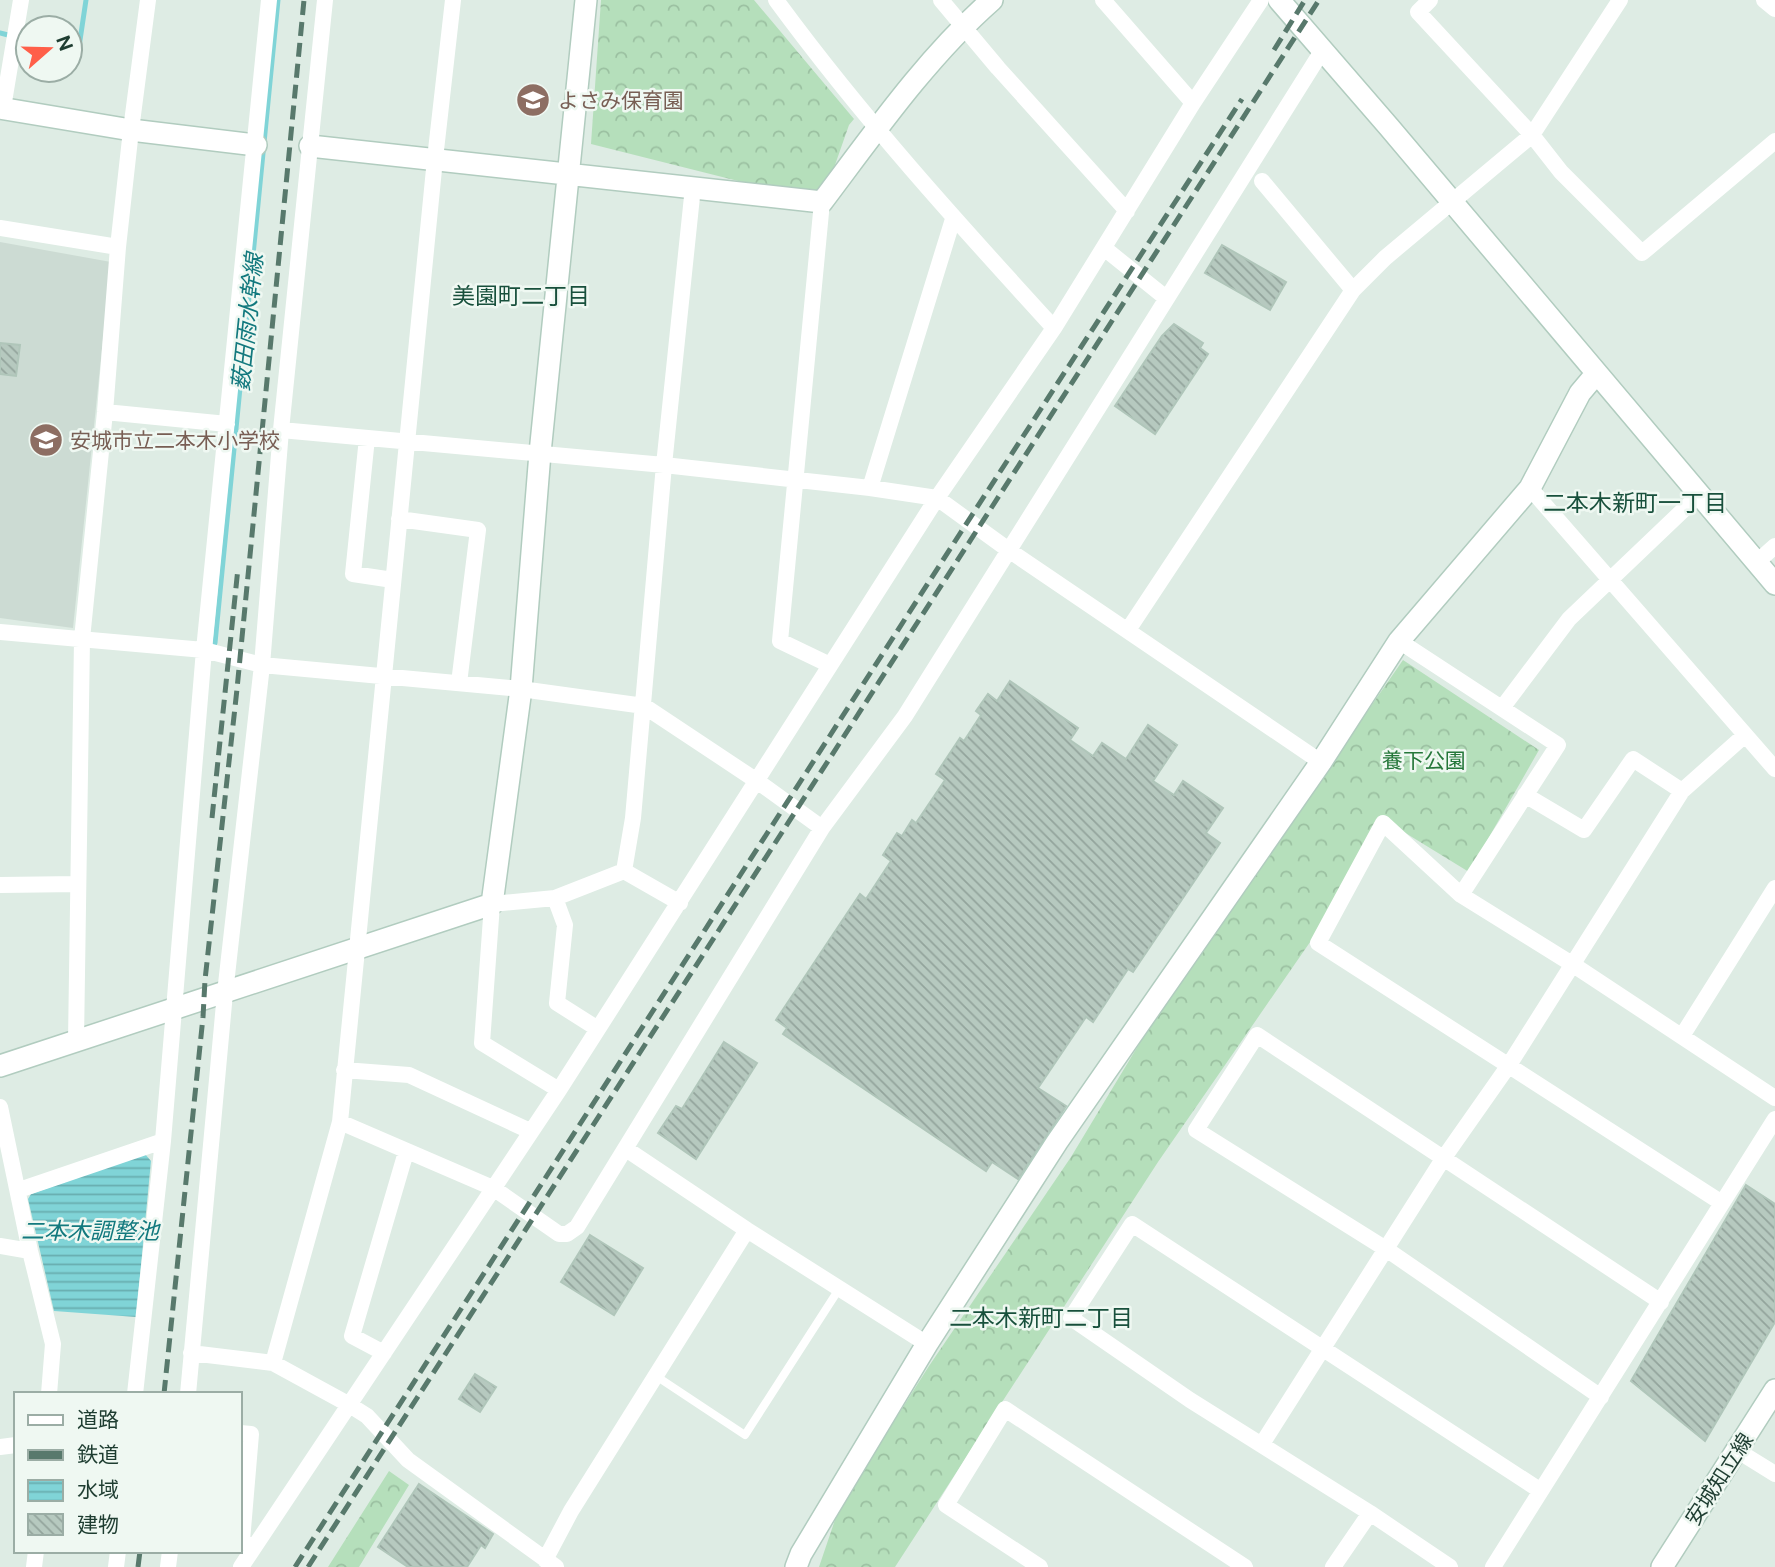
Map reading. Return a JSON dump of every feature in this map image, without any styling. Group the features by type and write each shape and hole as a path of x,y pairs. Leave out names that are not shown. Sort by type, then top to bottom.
{"street":[{"path":"21,0 2,108 131,130 256,145"},
{"path":"76,1041 82,639 105,412 118,247 148,0"},
{"path":"135,1392 163,1140 204,650 269,0"},
{"path":"188,1392 225,993 262,666 281,430 325,0"},
{"path":"273,1363 340,1122 453,0"},
{"path":"559,1090 482,1043 492,904 521,689 540,453 586,0"},
{"path":"776,0 877,130 953,219 1054,328"},
{"path":"941,0 998,68 1127,211"},
{"path":"830,665 780,641 822,202 877,130 964,25 992,0"},
{"path":"1103,0 1193,103"},
{"path":"241,1567 559,1090 937,498 1054,328 1193,103 1261,0"},
{"path":"1279,0 1775,584"},
{"path":"1430,0 1418,12 1532,135 1561,172 1642,253 1775,141"},
{"path":"1128,631 1353,290 1385,258 1532,135 1620,0"},
{"path":"1764,0 1775,9"},
{"path":"340,1122 493,1188 559,1234 567,1234 577,1227 821,828 905,716 1322,51"},
{"path":"310,146 822,202"},
{"path":"1262,181 1353,290"},
{"path":"624,871 633,818 664,465 693,187"},
{"path":"870,488 953,219"},
{"path":"0,228 118,247"},
{"path":"1104,248 1166,298"},
{"path":"796,1567 801,1553 927,1344 1057,1142 1321,762 1399,642 1530,488 1580,393 1596,374"},
{"path":"105,412 227,424"},
{"path":"281,430 664,465 937,498 1010,551 1321,762"},
{"path":"367,438 353,573 393,580"},
{"path":"1530,488 1775,769"},
{"path":"1503,708 1569,618 1699,495"},
{"path":"399,519 478,530 459,683"},
{"path":"1757,562 1775,546"},
{"path":"0,632 204,650 262,666 521,689 644,706 757,781 821,828"},
{"path":"1399,642 1558,745 1461,895"},
{"path":"1262,1444 1443,1159 1509,1065 1682,791 1745,735"},
{"path":"1525,795 1584,830 1633,759 1682,791"},
{"path":"1722,1203 1318,943 1383,823 1461,895 1572,964 1775,1098"},
{"path":"0,1066 492,904 555,898 624,871"},
{"path":"624,871 680,903"},
{"path":"0,885 78,884"},
{"path":"1682,1036 1775,888"},
{"path":"555,898 565,925 557,1003 598,1029"},
{"path":"1601,1398 1386,1249 1196,1130 1257,1035 1661,1302"},
{"path":"344,1070 409,1075 530,1131"},
{"path":"0,1107 30,1251 53,1344 49,1392"},
{"path":"1493,1567 1775,1119"},
{"path":"19,1190 163,1140"},
{"path":"626,1149 747,1230 927,1344"},
{"path":"384,1353 352,1336 406,1152"},
{"path":"1450,1567 1370,1513 1190,1400 1071,1318 1132,1224 1541,1491"},
{"path":"191,1353 273,1363 348,1404 367,1416 408,1460 550,1564 571,1511 747,1230"},
{"path":"0,1246 30,1251"},
{"name":"安城知立線","path":"1662,1567 1775,1390"},
{"path":"1040,1567 946,1505 1005,1409 1245,1567"},
{"path":"242,1433 251,1434 242,1541 254,1547"},
{"path":"1738,1451 1775,1474"},
{"path":"1333,1567 1370,1513"}],"lane":[{"path":"655,1375 745,1435 839,1289"}],"shaded area":[{"name":"安城市立二本木小学校","path":"0,242 111,262 73,628 0,618"}],"green space":[{"path":"601,0 754,0 854,119 849,125 822,202 591,144"},
{"name":"養下公園","path":"1403,660 1539,750 1469,872 1381,818 1317,932 1158,1162 895,1567 819,1567 839,1508 929,1366 1071,1157 1159,1011"},
{"path":"389,1471 409,1485 359,1567 328,1567"}],"water":[{"name":"二本木調整池","path":"145,1154 151,1161 136,1317 54,1311 28,1199 31,1194"}],"building":[{"path":"1222,245 1286,282 1270,310 1205,273"},
{"path":"1174,324 1203,343 1200,348 1208,354 1155,434 1115,406 1162,336"},
{"path":"0,343 20,345 16,376 0,374"},
{"path":"1010,681 1078,728 1070,740 1093,756 1102,743 1126,759 1148,725 1177,745 1153,781 1174,795 1183,781 1223,808 1206,833 1220,843 1133,972 1128,969 1093,1022 1086,1017 1038,1088 1066,1106 1018,1179 992,1162 986,1171 783,1034 787,1028 776,1020 860,894 866,899 891,861 883,855 897,833 902,836 912,820 916,823 945,780 936,774 960,738 964,741 981,715 976,711 988,694 997,701"},
{"path":"724,1042 757,1063 696,1159 658,1133 676,1106 682,1109"},
{"path":"1746,1185 1775,1204 1775,1322 1705,1441 1631,1381"},
{"path":"590,1235 643,1268 614,1315 561,1282"},
{"path":"475,1374 496,1387 480,1412 459,1399"},
{"path":"419,1484 493,1534 485,1548 481,1545 467,1567 408,1567 378,1547"}],"waterway":[{"path":"84,14 86,0"},
{"name":"薮田雨水幹線","path":"215,643 278,0"},
{"path":"0,33 8,35"}],"railway":[{"path":"164,1392 237,689 304,0"},
{"path":"1274,50 1305,0"},
{"path":"308,1567 1319,0"},
{"path":"295,1567 1242,99"},
{"path":"212,818 238,568"},
{"path":"138,1567 140,1553"}],"place":[{"name":"よさみ保育園","path":"533,100"},
{"name":"安城市立二本木小学校","path":"46,440"}],"district":[{"name":"美園町二丁目","path":"521,295"},
{"name":"二本木新町一丁目","path":"1635,502"},
{"name":"二本木新町二丁目","path":"1041,1317"}]}
